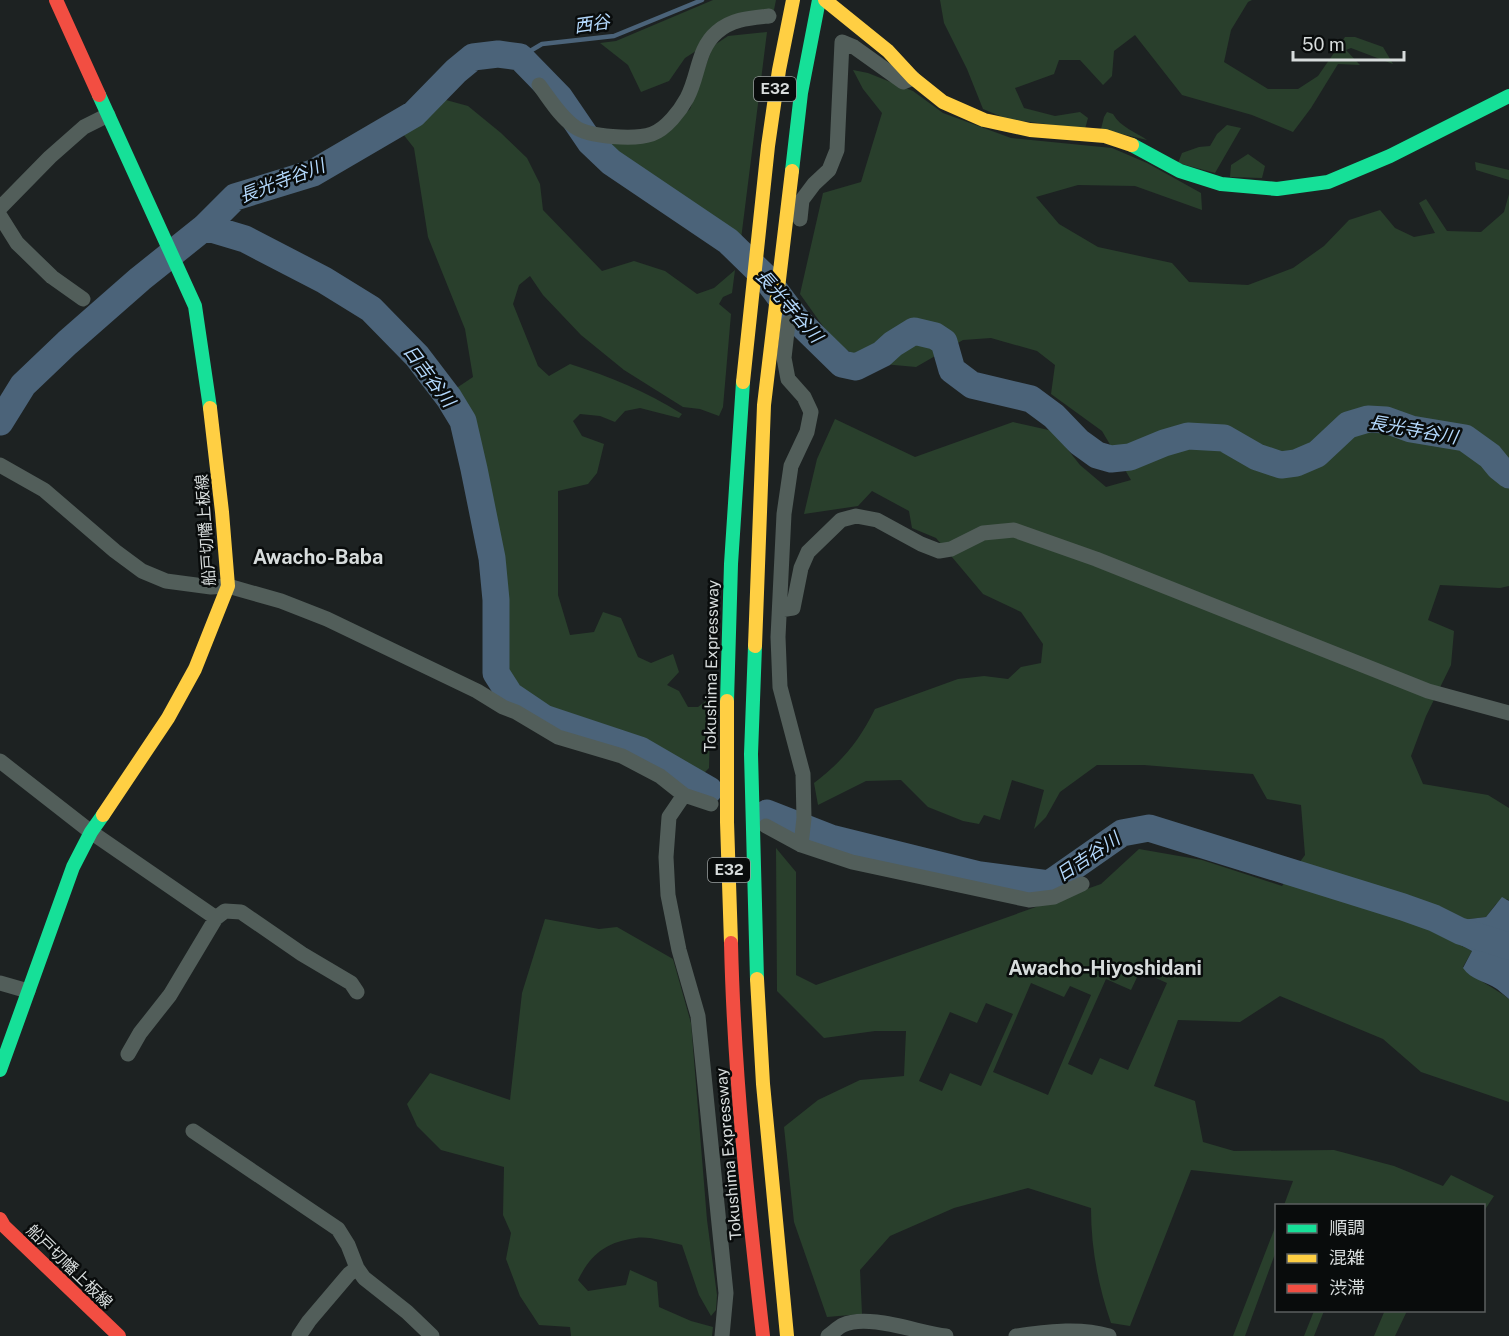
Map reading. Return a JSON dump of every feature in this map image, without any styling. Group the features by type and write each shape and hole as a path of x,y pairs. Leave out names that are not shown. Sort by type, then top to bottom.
{"main road":[{"name":"船戸切幡上板線","path":"0,1070 73,867 91,831 168,718 195,669 228,586 222,512 203,352 195,306 56,0"},
{"name":"Tokushima Expressway","path":"763,1336 738,1093 731,961 726,754 730,575 741,402 765,165 775,89 793,0"},
{"name":"E32","path":"787,1336 780,1285 763,1084 751,754 764,405 801,93 819,0"},
{"path":"825,0 839,9 888,51 913,78 943,102 984,120 1030,130 1105,136 1132,145 1180,171 1221,184 1277,189 1328,182 1390,156 1509,96"},
{"name":"船戸切幡上板線","path":"1,1227 37,1256 119,1336"}],"street":[{"path":"538,85 566,119 582,130 622,137 652,134 672,119 688,98 704,47 716,32 734,21 769,16"},
{"path":"802,840 803,774 780,687 778,638 784,514 791,466 807,432 811,412 804,397 788,379 784,358 802,200 814,184 830,170 837,150 842,42 854,47 903,82 913,78"},
{"path":"0,208 50,157 84,127 108,115"},
{"path":"0,216 17,243 52,277 83,299"},
{"path":"0,465 44,490 115,551 142,570 166,581 211,587 228,586 280,601 327,620 477,691 558,737 622,756 660,776 684,795 711,804"},
{"path":"780,610 793,608 801,568 808,552 841,520 856,516 877,520 939,551 951,549 983,533 1014,530 1096,559 1428,691 1509,713"},
{"path":"0,761 91,831 216,918"},
{"path":"684,795 669,817 666,857 668,895 679,950 698,1016 726,1293 722,1336"},
{"path":"766,826 852,862 1029,900 1054,897 1082,884"},
{"path":"128,1054 140,1033 170,995 216,918 225,911 241,912 302,954 351,983 357,992"},
{"path":"0,983 28,991"},
{"path":"193,1131 338,1229 364,1278 407,1312 432,1336"},
{"path":"299,1336 349,1274 357,1268"},
{"path":"828,1336 844,1324 867,1322 889,1324 926,1334 946,1336"},
{"path":"1016,1336 1056,1330 1094,1332 1109,1336"}],"green space":[{"path":"713,0 776,0 774,10 737,14 699,49 685,58 669,81 641,92 628,65 600,43 616,41"},
{"path":"940,0 1252,0 1248,2 1231,30 1224,62 1268,89 1298,89 1318,76 1345,37 1355,37 1383,47 1393,64 1351,48 1346,50 1360,65 1338,64 1293,132 1252,115 1182,95 1135,35 1114,51 1112,76 1103,85 1080,60 1059,60 1054,74 1015,88 1024,108 1055,116 1080,112 1088,118 1085,129 1007,119 983,109 967,69 944,23"},
{"path":"767,32 741,239 623,161 602,141 668,129 690,109 713,46 728,36"},
{"path":"853,70 868,73 913,91 943,113 1011,138 1112,148 1147,163 1201,193 1202,210 1135,186 1078,185 1036,197 1059,224 1098,247 1172,263 1189,282 1248,285 1293,268 1324,246 1349,220 1380,210 1395,228 1414,237 1435,233 1419,203 1426,199 1447,231 1481,232 1504,212 1509,194 1509,586 1500,588 1440,585 1428,620 1454,631 1451,665 1426,716 1411,756 1423,784 1488,795 1509,808 1509,901 1507,899 1496,904 1486,917 1453,921 1447,938 1472,951 1463,967 1509,999 1509,1102 1421,1072 1383,1039 1280,996 1240,1022 1178,1020 1154,1086 1195,1101 1203,1142 1234,1151 1334,1150 1394,1166 1443,1186 1451,1175 1494,1196 1485,1210 1485,1204 1284,1204 1293,1181 1191,1170 1130,1326 1111,1323 1096,1266 1091,1208 1028,1188 954,1208 890,1236 860,1270 862,1314 827,1317 794,1222 784,1127 818,1100 860,1080 904,1076 906,1031 875,1031 824,1038 777,991 776,848 796,872 796,975 816,985 1101,884 1139,849 1202,860 1282,886 1305,855 1301,805 1267,799 1253,774 1144,765 1097,765 1060,792 1046,817 1034,829 1044,790 1012,780 1000,820 984,815 979,824 963,821 928,807 901,780 866,781 818,805 814,783 834,767 849,750 875,709 958,679 984,676 1008,679 1021,667 1041,663 1043,644 1021,612 983,594 936,538 912,528 909,511 872,491 858,506 804,514 817,459 835,419 915,457 1013,422 1053,431 1080,465 1106,487 1131,480 1102,431 1051,394 1055,365 1037,351 991,338 963,340 916,367 883,364 855,355 835,343 800,294 823,193 861,182 882,113 863,89","holes":["1140,971 1167,983 1128,1070 1100,1058 1092,1075 1068,1064 1106,979 1131,990","1031,983 1064,997 1070,986 1091,995 1048,1095 993,1072","986,1003 1013,1014 981,1086 950,1073 942,1091 919,1081 950,1012 977,1023"]},
{"path":"446,100 468,106 527,158 540,184 543,210 602,271 634,261 665,271 697,294 714,288 735,270 732,293 723,297 719,304 731,314 723,407 719,416 700,409 683,407 624,370 581,335 543,295 530,276 519,285 513,304 538,366 549,376 570,364 628,385 682,414 679,418 640,408 625,411 615,422 600,416 580,414 573,421 582,436 604,444 597,473 588,484 558,491 558,595 570,635 594,632 603,612 621,618 638,657 651,663 673,654 679,672 667,685 679,691 688,707 698,707 711,697 709,768 699,778 640,745 637,735 632,741 545,712 515,694 502,672 503,603 496,545 469,421 452,391 473,377 465,329 428,237 414,148 403,134"},
{"path":"1107,112 1113,114 1124,126 1147,140 1101,129"},
{"path":"1227,125 1241,128 1215,173 1178,163 1182,153 1210,146 1217,134"},
{"path":"1248,154 1265,166 1262,178 1230,177 1231,165"},
{"path":"1475,162 1509,170 1509,180 1476,170"},
{"path":"545,919 599,929 617,927 673,959 691,1023 707,1220 717,1295 716,1310 711,1316 699,1295 682,1245 665,1241 636,1238 608,1246 594,1256 578,1280 588,1291 626,1285 630,1270 657,1282 659,1307 691,1321 713,1327 712,1336 571,1336 570,1327 539,1325 520,1296 506,1259 511,1233 503,1215 504,1167 441,1150 417,1126 407,1104 430,1073 510,1100 522,993"},
{"path":"1275,1228 1275,1254 1245,1336 1233,1336"},
{"path":"1314,1312 1324,1312 1314,1336 1304,1336"},
{"path":"1384,1312 1407,1312 1395,1336 1374,1336"}],"water":[{"path":"1502,897 1509,901 1509,999 1497,989 1466,972 1463,968 1472,951 1447,938 1445,931 1453,921 1486,917"}],"waterway":[{"name":"西谷","path":"520,57 542,44 614,36 702,0"},
{"name":"長光寺谷川","path":"0,422 23,385 140,279 205,227 235,197 313,173 414,114 473,57 498,54 520,57 560,98 590,142 611,162 728,241 765,277 797,320 842,364 856,367 882,354 914,331 935,336 944,342 952,370 972,385 1031,399 1054,416 1079,442 1097,455 1111,459 1130,457 1188,436 1224,438 1257,457 1281,465 1296,463 1317,454 1348,425 1368,419 1386,420 1411,429 1465,438 1490,456 1509,475"},
{"name":"日吉谷川","path":"205,227 245,239 324,280 371,309 417,356 449,398 463,421 474,469 492,558 496,600 496,673 510,695 544,718 640,750 709,790"},
{"name":"日吉谷川","path":"767,813 831,838 980,875 1049,884 1122,833 1149,828 1403,907 1434,918 1460,931 1509,946"}],"traffic: fast":[{"path":"792,171 801,93 819,0"},
{"path":"99,95 195,306 210,408"},
{"path":"1132,145 1180,171 1221,184 1277,189 1328,182 1390,156 1509,96"},
{"path":"727,701 731,564 743,382"},
{"path":"755,646 751,754 757,979"},
{"path":"0,1070 73,867 91,832 103,815"}],"traffic: slow":[{"path":"743,382 768,146 779,70 793,0"},
{"path":"825,0 888,51 913,78 943,102 984,120 1030,130 1105,136 1132,145"},
{"path":"755,646 764,405 792,171"},
{"path":"103,815 168,718 195,669 228,586 210,408"},
{"path":"727,701 727,822 731,943"},
{"path":"757,979 763,1084 787,1336"}],"traffic: jam":[{"path":"56,0 99,95"},
{"path":"731,943 738,1090 763,1336"},
{"path":"0,1219 4,1226 119,1336"}],"district":[{"name":"Awacho-Baba","path":"318,557"},
{"name":"Awacho-Hiyoshidani","path":"1105,968"}]}
